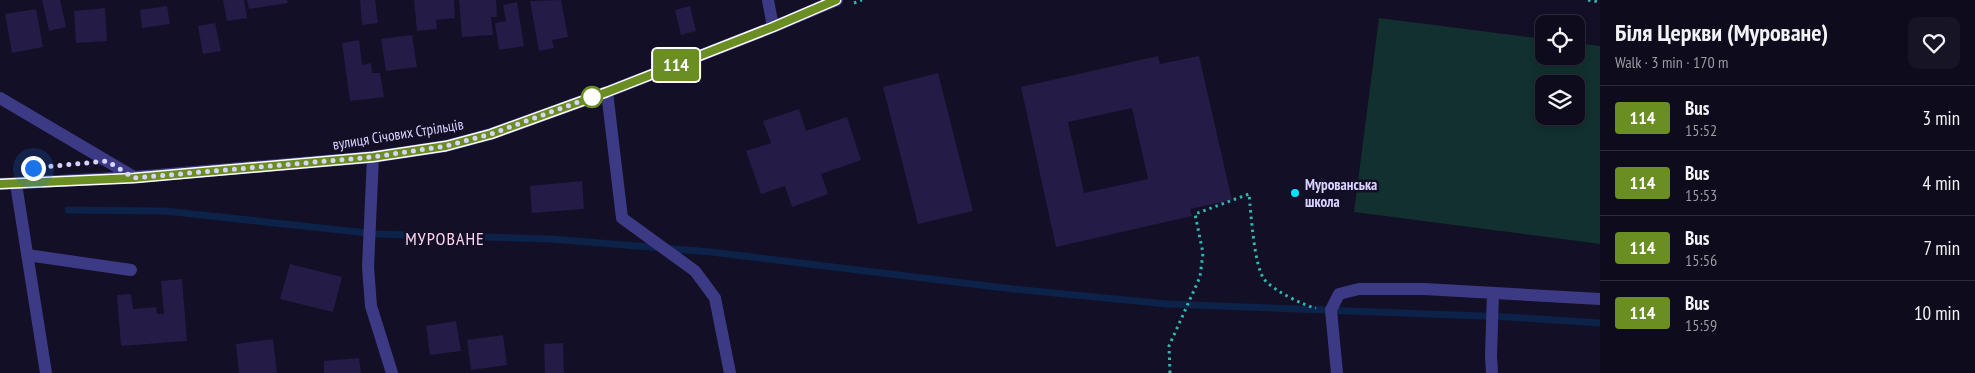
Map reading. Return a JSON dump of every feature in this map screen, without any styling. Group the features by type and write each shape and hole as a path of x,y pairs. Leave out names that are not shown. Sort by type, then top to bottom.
{"street":[{"path":"768,0 773,27"},
{"name":"вулиця Січових Стрільців","path":"0,184 134,178 373,157 446,146 491,134 607,92 773,27 836,0"},
{"path":"607,92 622,218 640,233 695,270 715,298 730,373"},
{"path":"0,98 134,178"},
{"path":"373,157 368,266 371,306 392,373"},
{"path":"16,184 46,373"},
{"path":"27,255 131,270"},
{"path":"1337,373 1331,310 1340,294 1359,288 1424,289 1493,297 1600,299"},
{"path":"1492,373 1491,332 1493,297"}],"path":[{"path":"1588,0 1600,2"},
{"path":"1170,373 1169,346 1200,277 1203,253 1195,214 1249,194 1258,264 1264,280 1306,306 1331,310"}],"green space":[{"path":"1379,18 1535,38 1535,65 1585,65 1585,44 1600,46 1600,244 1354,212"}],"building":[{"path":"42,0 60,0 66,27 49,31"},
{"path":"223,0 244,0 247,18 227,21"},
{"path":"247,0 287,0 288,3 249,9"},
{"path":"360,0 375,0 378,23 362,25"},
{"path":"414,0 454,0 455,18 436,20 437,29 417,31"},
{"path":"459,0 496,0 497,17 491,17 493,35 462,37"},
{"path":"561,0 568,37 552,40 554,48 539,51 530,1"},
{"path":"517,2 524,46 499,50 495,23 506,21 503,5"},
{"path":"167,6 170,24 142,28 140,10"},
{"path":"690,6 696,31 681,35 675,10"},
{"path":"105,8 107,41 76,43 74,11"},
{"path":"36,9 43,47 12,53 5,14"},
{"path":"215,23 221,51 203,54 198,26"},
{"path":"412,35 417,67 386,71 381,39"},
{"path":"359,40 362,65 371,63 372,73 380,73 384,97 350,101 342,43"},
{"path":"1158,56 1160,64 1199,56 1232,200 1190,209 1192,216 1056,247 1021,87","holes":["1132,108 1148,179 1084,193 1068,122"]},
{"path":"938,73 973,211 918,224 883,87"},
{"path":"799,109 806,131 847,117 861,160 821,174 828,194 792,207 785,186 761,194 746,151 771,143 763,121"},
{"path":"582,181 584,209 532,213 530,186"},
{"path":"290,264 342,277 333,312 280,299"},
{"path":"182,279 187,341 121,346 117,295 131,294 133,309 156,307 157,314 164,314 161,281"},
{"path":"456,321 461,351 430,355 426,326"},
{"path":"503,335 507,365 471,370 467,340"},
{"path":"273,339 277,373 239,373 236,344"},
{"path":"563,343 564,373 545,373 544,344"},
{"path":"359,358 361,373 324,373 324,361"}],"waterway":[{"path":"68,210 165,211 377,234 551,239 711,252 1013,289 1167,304 1508,317 1600,323"}],"bus line":[{"name":"114","path":"0,184 134,178 373,157 446,146 491,134 607,92 773,27 836,0"}],"place":[{"name":"Мурованська школа","path":"1295,193"}],"district":[{"name":"МУРОВАНЕ","path":"445,238"}],"route":[{"path":"33,168 107,161 134,178 373,157 446,146 491,134 592,97"}]}
